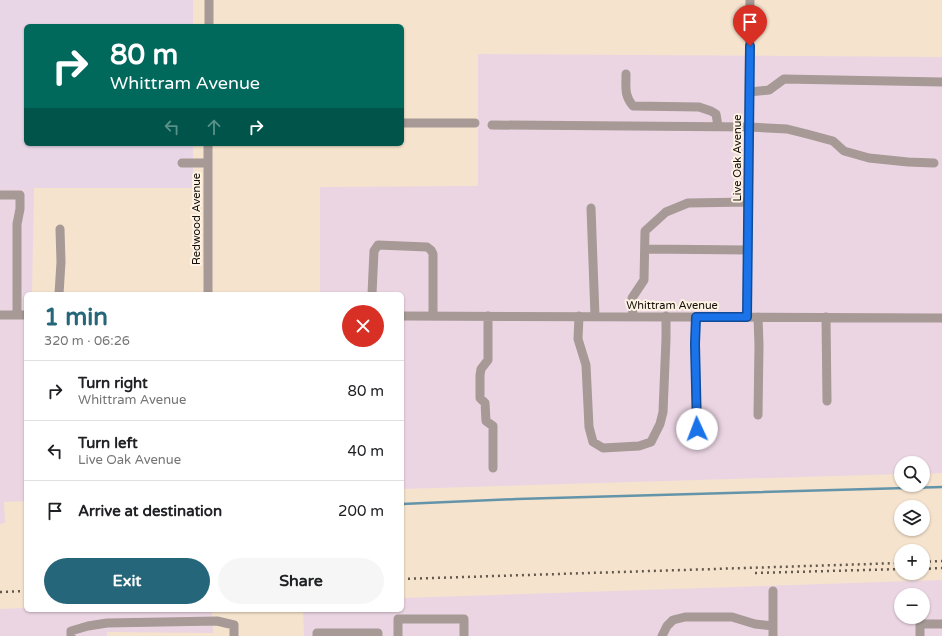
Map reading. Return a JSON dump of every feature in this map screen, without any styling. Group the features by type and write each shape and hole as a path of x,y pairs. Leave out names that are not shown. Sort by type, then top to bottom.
{"street":[{"path":"209,0 209,24"},
{"name":"Live Oak Avenue","path":"747,317 750,0"},
{"path":"626,74 626,93 633,106 699,107 716,114 718,126"},
{"path":"749,92 769,90 784,79 942,82"},
{"path":"404,123 475,123"},
{"path":"492,125 718,126 786,129 833,141 844,151 869,158 934,163"},
{"name":"Redwood Avenue","path":"208,146 208,292"},
{"path":"182,163 208,163"},
{"path":"0,195 20,195 20,209 16,224 21,315 0,315"},
{"path":"633,316 632,298 644,280 645,231 666,212 688,204 748,202"},
{"path":"591,208 595,316"},
{"path":"59,292 61,262 60,229"},
{"path":"372,292 374,250 378,245 427,247 433,254 433,316"},
{"path":"645,249 748,250"},
{"name":"Whittram Avenue","path":"404,316 942,318"},
{"path":"488,316 488,360 481,369 480,398 485,403 486,421 493,426 493,468"},
{"path":"578,316 578,339 586,365 589,427 593,442 603,448 639,446 651,442 660,424 663,412 666,316"},
{"path":"696,317 695,344 697,429"},
{"path":"758,317 758,415"},
{"path":"826,317 827,401"},
{"path":"773,591 773,636"},
{"path":"662,636 666,626 673,620 685,617 732,617 755,624 773,626"},
{"path":"398,636 398,619 464,619 464,636"},
{"path":"71,636 71,631 107,623 218,621 234,624 234,636"},
{"path":"920,636 920,624 942,624"},
{"path":"317,636 317,633 378,633 378,636"}],"shaded area":[{"path":"0,0 193,0 193,24 24,24 24,146 193,146 193,188 0,188"},
{"path":"478,54 942,57 942,473 930,474 930,456 894,456 894,474 404,489 404,292 320,292 320,187 478,186"},
{"path":"0,188 34,188 32,292 24,292 24,501 4,502 5,523 0,524"},
{"path":"942,580 942,636 304,636 303,612 404,612 404,598"},
{"path":"24,608 24,612 212,612 213,633 107,632 107,636 0,636 0,609"}],"waterway":[{"path":"404,504 517,499 942,487"}],"railway":[{"path":"930,562 942,561"},
{"path":"404,579 894,563"},
{"path":"930,569 942,568"},
{"path":"755,573 894,569"},
{"path":"0,592 24,591"}],"route":[{"path":"697,429 695,344 696,317 747,317 750,46"}]}
